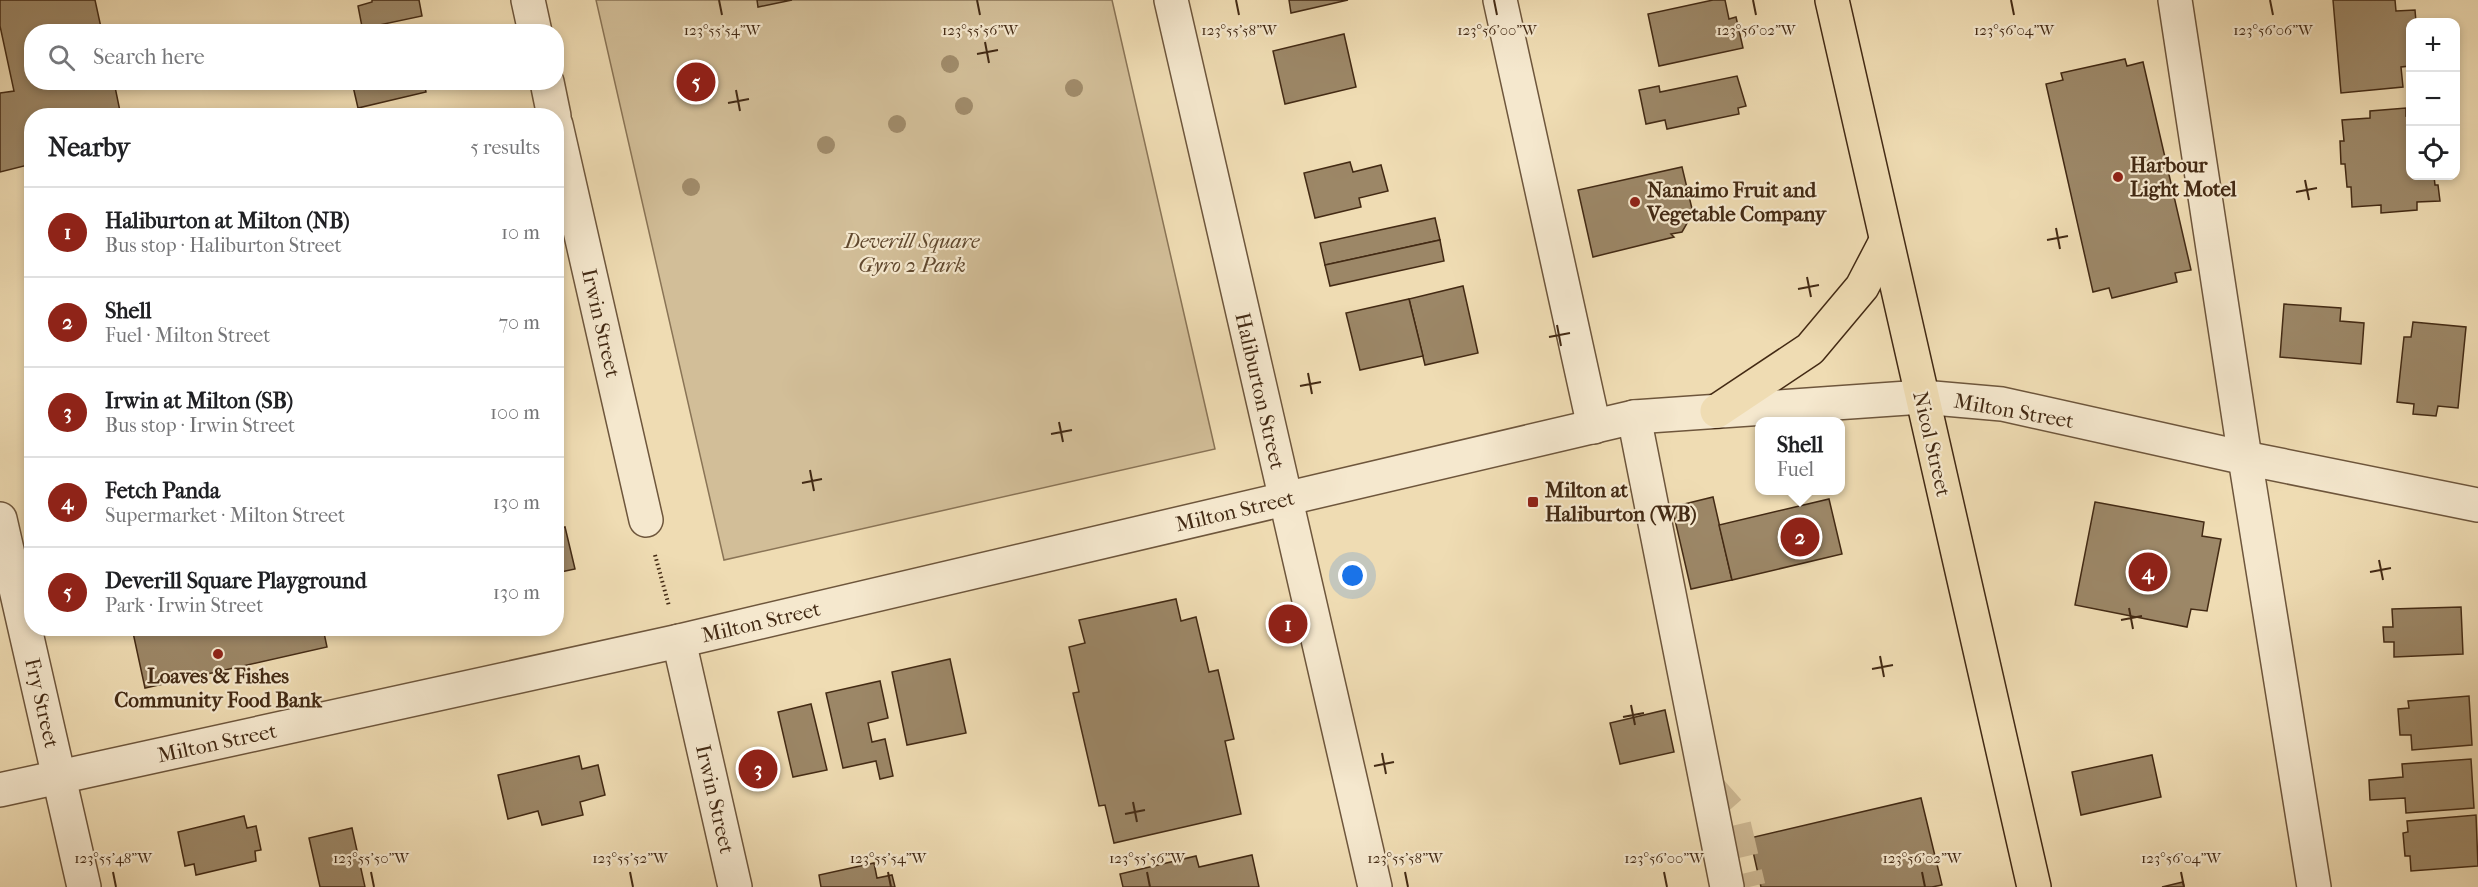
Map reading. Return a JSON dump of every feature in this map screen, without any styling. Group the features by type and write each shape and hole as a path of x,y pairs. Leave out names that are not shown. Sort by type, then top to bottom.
{"highway":[{"name":"Nicol Street","path":"1832,0 2032,887"},
{"path":"1717,411 1810,349 1862,287 1886,241"}],"street":[{"path":"528,0 533,24"},
{"name":"Haliburton Street","path":"1171,0 1375,887"},
{"path":"1500,0 1594,427"},
{"path":"2175,0 2314,887"},
{"path":"549,90 552,108"},
{"name":"Irwin Street","path":"564,160 646,520"},
{"name":"Milton Street","path":"0,790 679,641 1634,417 1922,397 2002,404 2245,458 2478,505"},
{"path":"1634,417 1727,887"},
{"name":"Fry Street","path":"0,519 24,624"},
{"name":"Fry Street","path":"27,636 84,887"},
{"name":"Irwin Street","path":"679,641 735,887"}],"path":[{"path":"646,520 679,641"}],"green space":[{"name":"Deverill Square Gyro 2 Park","path":"596,0 1112,0 1215,449 724,560"}],"building":[{"path":"0,0 95,0 100,24 24,24 24,90 116,90 119,108 24,108 24,166 0,172 0,93 14,91 0,26"},
{"path":"372,0 419,0 422,16 384,24 361,24 358,6 372,2"},
{"path":"757,0 792,0 758,7"},
{"path":"1289,0 1348,0 1291,13"},
{"path":"1713,0 1725,0 1729,19 1736,17 1743,48 1659,66 1648,14"},
{"path":"2333,0 2395,0 2396,11 2415,10 2416,18 2406,18 2406,66 2401,67 2403,87 2341,93"},
{"path":"1344,34 1356,87 1285,104 1273,51"},
{"name":"Harbour Light Motel","path":"2125,59 2127,66 2143,62 2191,270 2175,273 2177,282 2112,298 2109,288 2093,292 2046,84 2063,80 2061,73"},
{"path":"1737,76 1746,106 1738,108 1739,114 1667,129 1665,120 1646,124 1639,90 1659,86 1660,92"},
{"path":"354,90 426,90 426,92 358,108"},
{"path":"2406,108 2406,180 2434,180 2435,185 2438,185 2440,201 2417,202 2417,210 2381,213 2381,205 2352,207 2351,187 2347,187 2345,164 2341,164 2340,141 2344,141 2342,120 2370,118 2370,111"},
{"path":"1350,162 1353,172 1381,165 1388,191 1359,198 1361,207 1315,218 1304,173"},
{"name":"Nanaimo Fruit and Vegetable Company","path":"1682,167 1693,213 1682,232 1671,234 1674,237 1593,257 1578,190"},
{"path":"1435,218 1440,240 1325,265 1320,243"},
{"path":"1440,240 1444,261 1330,286 1325,265"},
{"path":"1463,286 1478,353 1425,365 1409,299"},
{"path":"1409,299 1423,356 1360,370 1346,313"},
{"path":"2284,304 2341,308 2340,321 2364,323 2361,364 2280,357"},
{"path":"2413,322 2466,327 2458,408 2438,406 2436,416 2413,414 2414,404 2397,402 2404,337 2411,337"},
{"path":"1713,497 1732,580 1691,589 1672,507"},
{"path":"1829,499 1842,554 1732,580 1719,525"},
{"path":"2095,502 2204,522 2202,536 2221,539 2207,611 2191,609 2187,627 2075,605"},
{"path":"564,527 575,569 564,571"},
{"path":"1176,599 1181,621 1196,617 1209,672 1218,670 1234,739 1225,741 1241,814 1114,843 1105,805 1099,806 1073,693 1079,692 1069,647 1085,643 1079,620"},
{"path":"2461,607 2463,654 2394,657 2394,642 2384,642 2383,627 2393,627 2392,609"},
{"name":"Loaves & Fishes Community Food Bank","path":"134,636 325,636 327,647 145,688"},
{"path":"950,659 966,733 907,745 892,672"},
{"path":"880,681 888,718 868,723 872,742 885,739 893,776 880,779 876,761 843,768 826,693"},
{"path":"2469,696 2472,745 2412,750 2411,735 2400,735 2398,709 2409,708 2408,701"},
{"path":"811,704 827,770 793,777 778,712"},
{"path":"1665,710 1674,752 1620,764 1610,723"},
{"path":"2152,755 2161,797 2081,815 2072,772"},
{"path":"579,756 582,769 598,765 605,795 580,802 583,815 542,825 538,811 508,819 498,775"},
{"path":"2471,759 2474,808 2406,813 2405,798 2370,800 2369,780 2403,777 2402,764"},
{"path":"1921,798 1942,885 1932,887 1761,887 1750,838"},
{"path":"2476,815 2478,866 2411,871 2410,856 2405,856 2403,833 2408,832 2407,821"},
{"path":"244,816 247,828 256,826 261,850 255,851 256,861 196,875 194,864 185,866 178,832"},
{"path":"352,828 365,887 320,887 309,838"},
{"path":"1252,855 1259,887 1123,887 1120,874 1196,856 1199,867"},
{"path":"874,863 877,878 892,875 895,887 821,887 819,875"},
{"path":"2183,882 2184,887 2162,887"}],"tunnel":[{"path":"1707,786 1732,814 1749,887"}],"place":[{"name":"Deverill Square Playground","path":"696,82"},
{"name":"Harbour Light Motel","path":"2118,177"},
{"name":"Nanaimo Fruit and Vegetable Company","path":"1635,202"},
{"name":"Milton at Haliburton (WB)","path":"1533,502"},
{"name":"Shell","path":"1800,537"},
{"name":"Fetch Panda","path":"2148,572"},
{"name":"Haliburton at Milton (NB)","path":"1288,624"},
{"name":"Loaves & Fishes Community Food Bank","path":"218,654"},
{"name":"Irwin at Milton (SB)","path":"758,769"}]}
